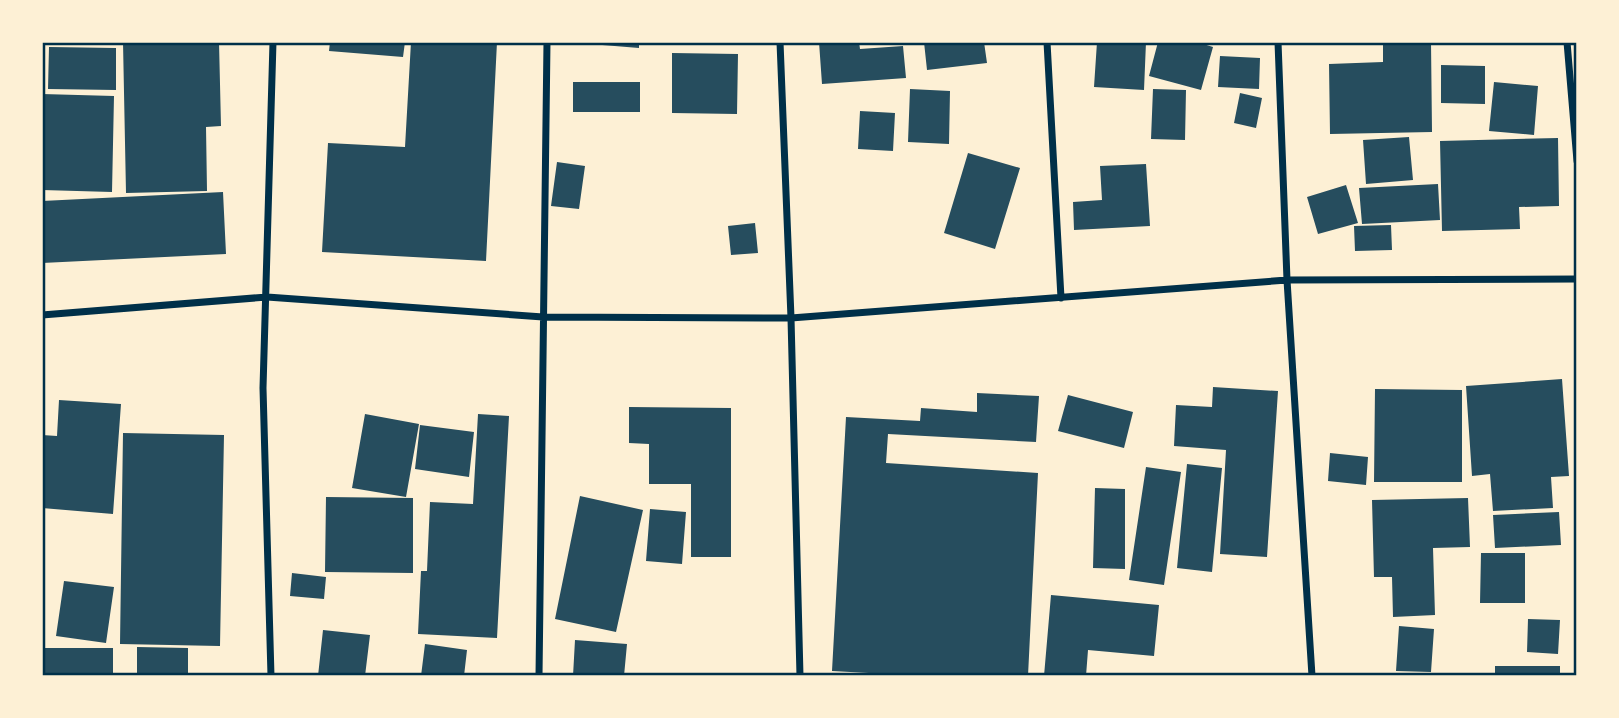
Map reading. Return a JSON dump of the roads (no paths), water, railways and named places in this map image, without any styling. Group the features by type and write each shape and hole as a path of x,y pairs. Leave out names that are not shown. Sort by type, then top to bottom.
{"street":[{"path":"271,676 263,388 273,42"},
{"path":"539,676 547,42"},
{"path":"780,42 792,318 800,676"},
{"path":"1047,42 1061,298"},
{"path":"1278,42 1287,280 1312,676"},
{"path":"1567,42 1577,161"},
{"path":"42,315 267,297 543,317 792,318 1287,280 1577,279"}]}
